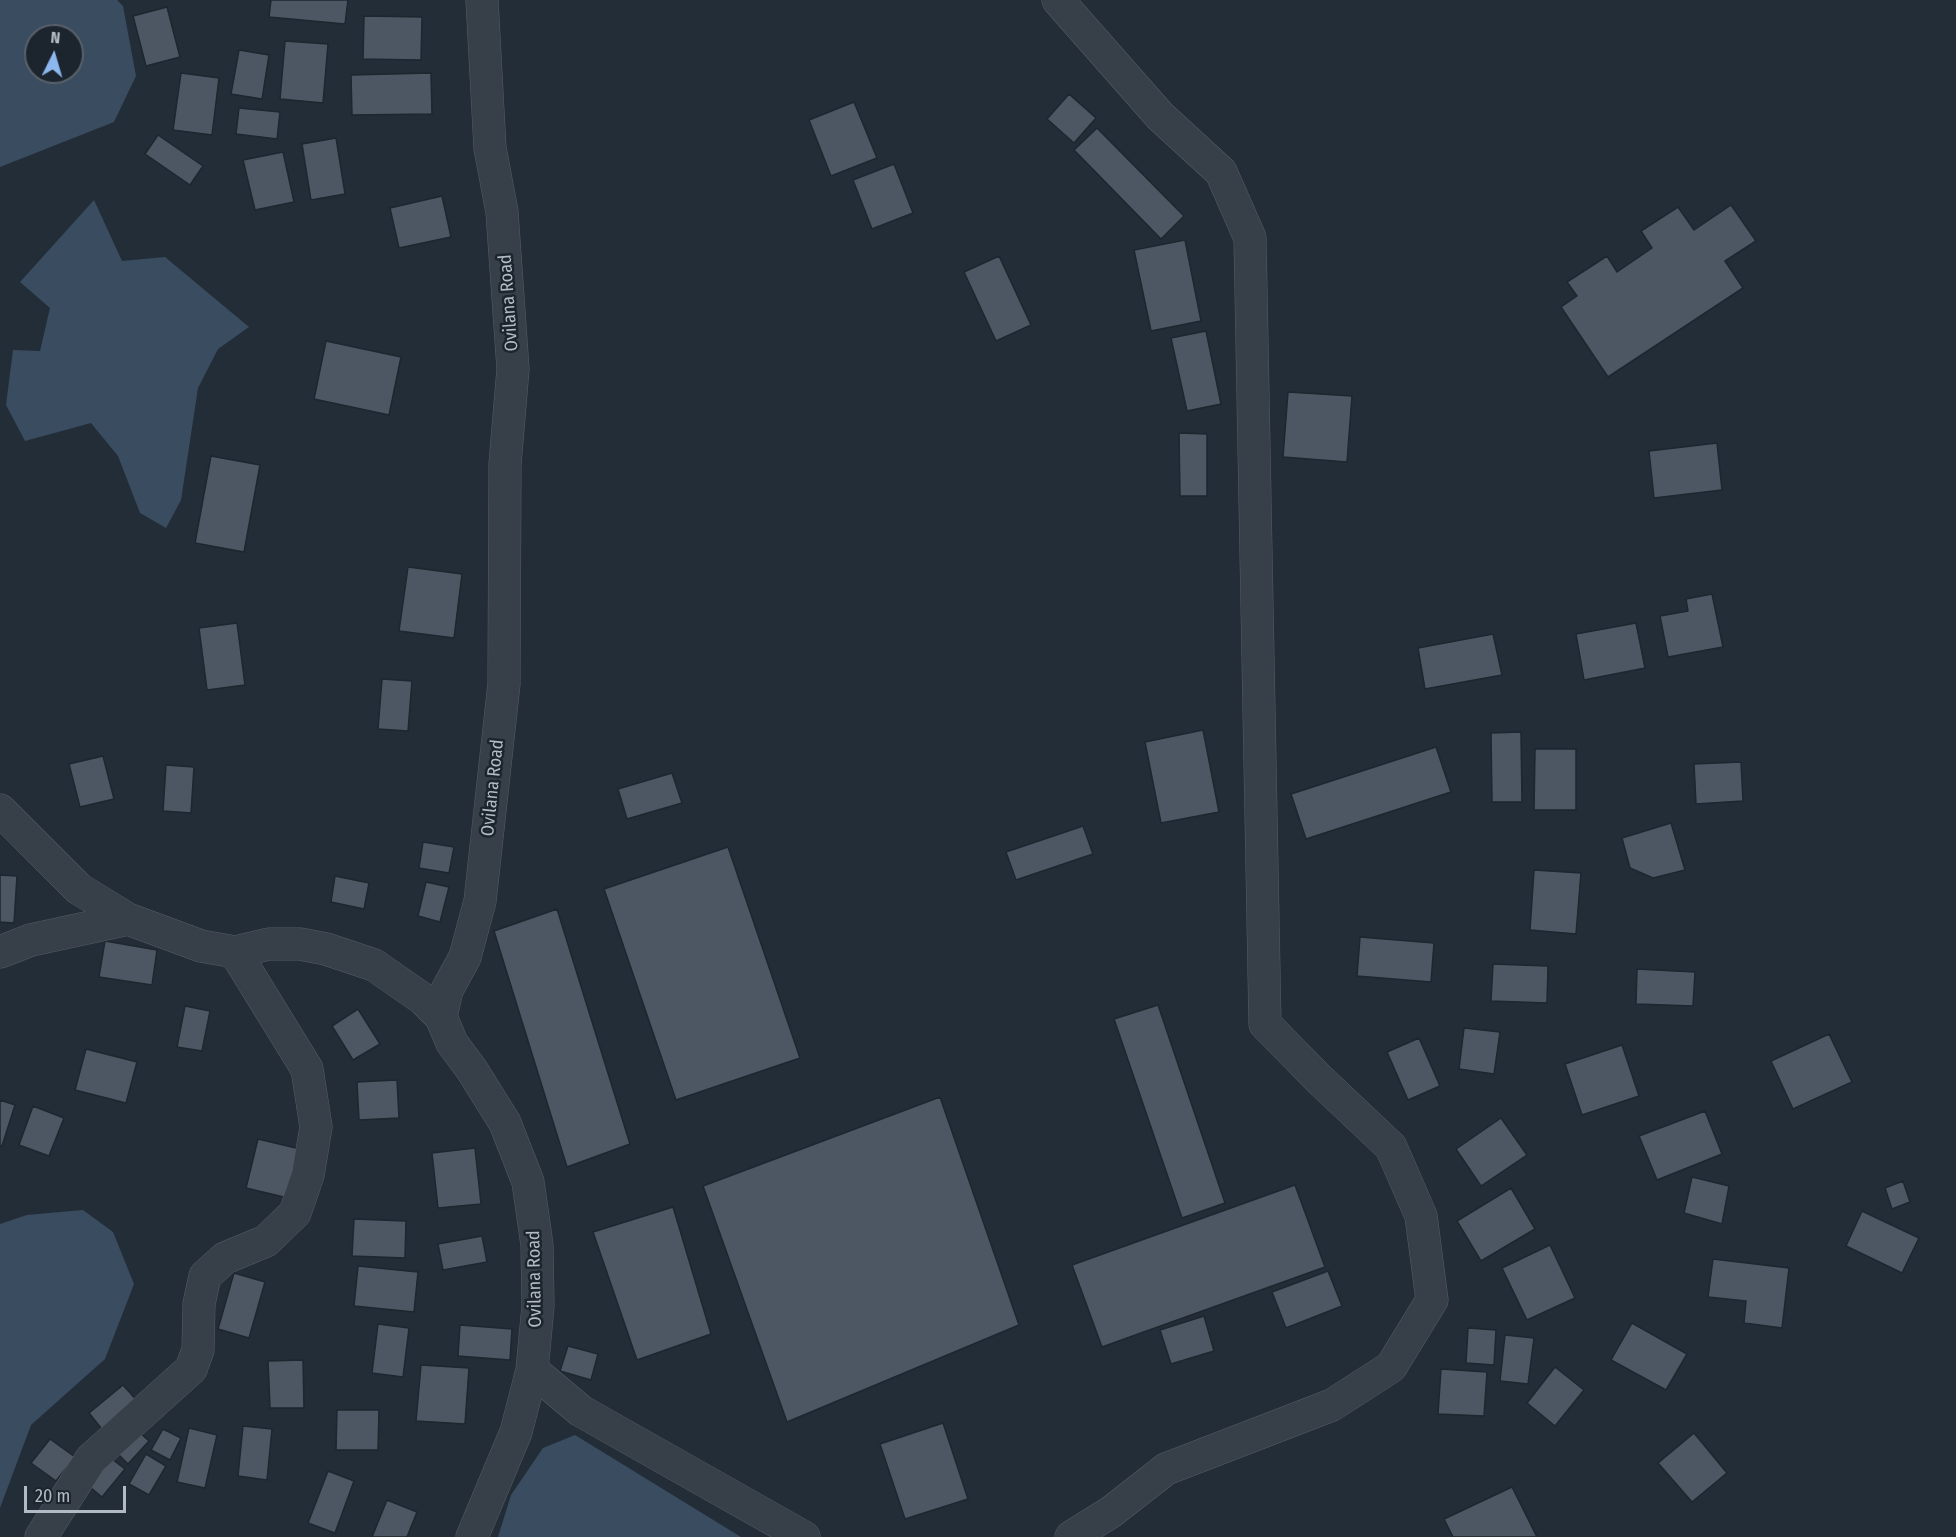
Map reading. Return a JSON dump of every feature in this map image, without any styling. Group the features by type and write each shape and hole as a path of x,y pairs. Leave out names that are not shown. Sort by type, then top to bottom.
{"street":[{"name":"Ovilana Road","path":"472,1537 516,1432 532,1370 538,1305 537,1245 528,1182 505,1123 452,1043 441,1017 447,990 465,957 480,901 504,684 505,464 513,369 502,212 490,148 482,0"},
{"path":"1058,0 1160,116 1221,172 1250,238 1266,1024 1318,1078 1391,1147 1421,1216 1432,1300 1391,1367 1332,1405 1166,1469 1111,1512 1071,1537"},
{"path":"0,810 79,889 128,919 201,946 235,952 269,944 300,944 326,949 374,965 423,999 441,1017"},
{"path":"0,952 31,940 128,919"},
{"path":"41,1537 92,1459 191,1369 198,1350 199,1304 206,1276 225,1258 266,1241 295,1213 308,1175 316,1127 307,1070 235,952"},
{"path":"532,1370 580,1411 804,1537"}],"water":[{"path":"0,0 117,0 123,6 136,76 114,122 0,167"},
{"path":"94,200 122,261 165,257 249,327 218,349 198,388 181,500 166,528 140,513 118,456 91,423 25,441 6,405 13,350 40,351 50,308 20,282"},
{"path":"83,1210 113,1232 134,1284 105,1359 31,1425 0,1508 0,1224 27,1215"},
{"path":"575,1435 741,1537 498,1537 511,1495 543,1448"}],"building":[{"path":"271,0 348,0 345,24 269,17"},
{"path":"167,7 180,57 146,66 133,16"},
{"path":"364,16 422,17 421,60 363,59"},
{"path":"285,41 328,44 323,103 280,99"},
{"path":"239,50 269,55 262,99 231,94"},
{"path":"181,73 219,78 212,135 173,130"},
{"path":"431,73 432,114 352,115 351,75"},
{"path":"1069,94 1096,118 1074,143 1047,119"},
{"path":"854,102 877,158 831,176 809,120"},
{"path":"239,108 280,112 277,139 236,134"},
{"path":"1097,128 1184,216 1161,239 1074,150"},
{"path":"158,135 203,166 190,185 145,154"},
{"path":"336,138 345,194 311,200 302,144"},
{"path":"283,152 294,202 255,210 243,160"},
{"path":"894,164 913,213 872,229 853,180"},
{"path":"442,196 451,237 399,248 390,208"},
{"path":"1731,205 1756,241 1725,261 1743,288 1608,377 1561,307 1577,296 1567,282 1607,256 1617,272 1652,248 1641,231 1678,207 1694,230"},
{"path":"1185,240 1201,321 1151,331 1134,250"},
{"path":"999,256 1031,325 996,341 964,272"},
{"path":"1206,331 1221,404 1187,411 1171,338"},
{"path":"326,341 401,357 389,415 314,399"},
{"path":"1288,392 1352,396 1347,462 1283,457"},
{"path":"1179,433 1207,434 1207,496 1180,496"},
{"path":"1717,443 1722,490 1654,498 1649,451"},
{"path":"211,456 260,465 244,552 195,543"},
{"path":"408,567 462,574 454,638 399,631"},
{"path":"1712,594 1723,647 1668,657 1660,616 1688,611 1686,599"},
{"path":"237,623 245,685 207,690 199,628"},
{"path":"1636,623 1645,668 1584,680 1576,634"},
{"path":"1493,634 1502,675 1425,689 1418,648"},
{"path":"382,679 412,681 408,731 378,729"},
{"path":"1203,730 1219,812 1161,823 1145,742"},
{"path":"1521,732 1522,802 1492,802 1491,733"},
{"path":"1436,747 1451,792 1306,839 1291,794"},
{"path":"1535,749 1576,749 1576,810 1534,810"},
{"path":"103,756 114,799 80,807 69,764"},
{"path":"1741,762 1743,801 1696,804 1694,764"},
{"path":"166,765 194,767 191,813 163,811"},
{"path":"672,773 682,803 627,819 618,789"},
{"path":"1671,823 1685,870 1653,878 1630,868 1622,838"},
{"path":"1083,826 1093,854 1016,880 1006,852"},
{"path":"423,842 454,847 449,873 419,868"},
{"path":"728,847 800,1058 676,1100 604,889"},
{"path":"1534,870 1581,873 1576,934 1530,930"},
{"path":"0,875 17,876 14,923 0,922"},
{"path":"335,876 369,883 364,909 331,902"},
{"path":"426,882 449,887 440,922 418,916"},
{"path":"557,909 630,1144 567,1167 494,931"},
{"path":"1360,937 1434,943 1431,982 1357,976"},
{"path":"105,941 157,950 152,985 99,977"},
{"path":"1493,964 1548,966 1547,1003 1491,1001"},
{"path":"1637,969 1695,972 1693,1006 1636,1004"},
{"path":"1158,1005 1225,1203 1182,1218 1114,1019"},
{"path":"185,1006 210,1011 202,1051 177,1047"},
{"path":"358,1009 380,1044 353,1060 332,1026"},
{"path":"1464,1028 1500,1032 1494,1074 1459,1069"},
{"path":"1829,1034 1852,1082 1793,1109 1771,1061"},
{"path":"1419,1038 1440,1086 1408,1100 1387,1052"},
{"path":"1622,1045 1639,1096 1582,1115 1565,1064"},
{"path":"86,1049 137,1062 126,1103 75,1090"},
{"path":"397,1080 399,1118 359,1120 357,1082"},
{"path":"940,1097 1019,1325 787,1422 703,1186"},
{"path":"0,1100 15,1105 2,1146 0,1146"},
{"path":"33,1106 64,1118 49,1156 19,1145"},
{"path":"1705,1111 1722,1154 1657,1180 1639,1136"},
{"path":"1501,1118 1527,1155 1481,1186 1456,1149"},
{"path":"258,1139 300,1149 288,1198 246,1188"},
{"path":"475,1148 481,1204 438,1208 432,1153"},
{"path":"1692,1177 1729,1186 1722,1224 1684,1213"},
{"path":"1903,1181 1910,1202 1892,1209 1885,1188"},
{"path":"1295,1185 1325,1267 1102,1347 1072,1265"},
{"path":"1511,1188 1535,1229 1481,1261 1457,1221"},
{"path":"673,1207 711,1334 637,1360 593,1232"},
{"path":"1862,1211 1919,1238 1902,1273 1846,1246"},
{"path":"354,1219 406,1221 405,1258 352,1256"},
{"path":"482,1236 487,1262 443,1270 438,1244"},
{"path":"1550,1245 1575,1298 1527,1320 1502,1268"},
{"path":"1713,1259 1789,1268 1782,1328 1744,1323 1746,1301 1708,1297"},
{"path":"358,1266 418,1272 414,1312 354,1306"},
{"path":"1328,1271 1342,1306 1286,1328 1272,1292"},
{"path":"234,1273 265,1282 249,1338 218,1329"},
{"path":"1204,1316 1214,1351 1171,1364 1160,1330"},
{"path":"1632,1323 1687,1354 1666,1390 1611,1360"},
{"path":"378,1324 409,1328 403,1377 372,1373"},
{"path":"460,1325 512,1329 510,1360 458,1356"},
{"path":"1468,1328 1496,1330 1494,1365 1466,1363"},
{"path":"1505,1335 1534,1338 1528,1384 1500,1381"},
{"path":"568,1346 598,1354 591,1380 560,1371"},
{"path":"303,1360 304,1408 270,1408 268,1361"},
{"path":"421,1365 469,1368 465,1424 416,1421"},
{"path":"1555,1367 1584,1390 1555,1426 1527,1403"},
{"path":"1441,1369 1487,1372 1484,1416 1438,1414"},
{"path":"123,1385 140,1404 105,1433 89,1413"},
{"path":"337,1410 379,1410 378,1450 336,1450"},
{"path":"943,1423 968,1499 905,1519 880,1444"},
{"path":"243,1426 272,1429 267,1480 238,1476"},
{"path":"189,1428 217,1435 205,1488 177,1482"},
{"path":"163,1429 181,1438 170,1460 151,1450"},
{"path":"137,1430 149,1441 128,1464 116,1452"},
{"path":"1694,1433 1727,1473 1692,1502 1658,1463"},
{"path":"50,1439 75,1457 56,1481 31,1463"},
{"path":"146,1454 166,1466 149,1495 129,1484"},
{"path":"108,1456 125,1469 102,1497 85,1483"},
{"path":"328,1471 354,1481 335,1533 308,1523"},
{"path":"1512,1487 1537,1537 1453,1537 1444,1519"},
{"path":"387,1500 417,1512 407,1537 372,1537"}]}
